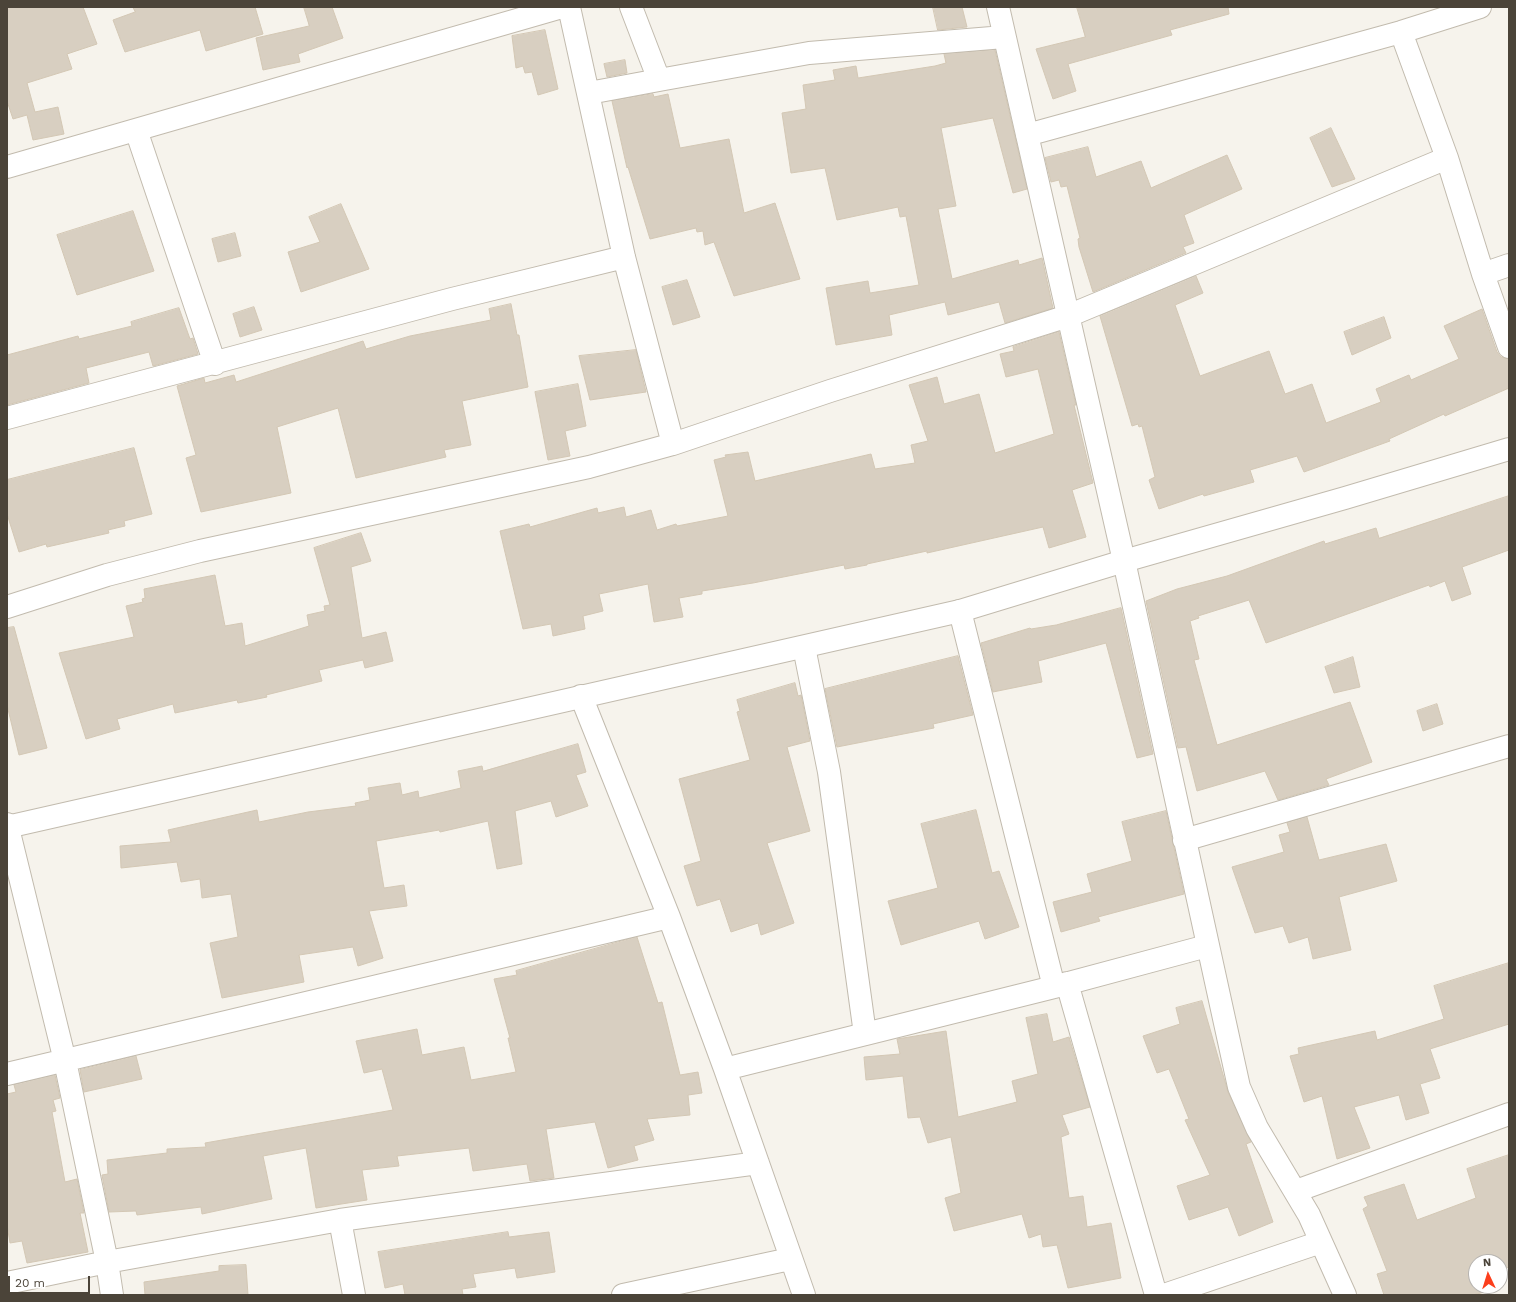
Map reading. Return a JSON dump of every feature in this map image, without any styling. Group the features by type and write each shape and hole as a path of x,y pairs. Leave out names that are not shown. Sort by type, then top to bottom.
{"street":[{"path":"7,167 562,7"},
{"path":"569,7 624,256 673,444"},
{"path":"631,7 659,80"},
{"path":"998,7 1124,561 1238,1087 1257,1128 1296,1191 1321,1242 1344,1295"},
{"path":"1027,135 1401,32 1480,7"},
{"path":"1401,32 1447,158 1483,274 1509,347"},
{"path":"589,93 809,53 1004,37"},
{"path":"136,130 215,364"},
{"path":"7,607 107,575 200,551 589,467 673,444 830,391 1068,316 1447,158"},
{"path":"7,418 215,364 452,299 624,256"},
{"path":"1483,274 1509,265"},
{"path":"112,1295 107,1262 65,1061 7,826 960,611 1124,561 1345,498 1509,449"},
{"path":"960,611 1061,985 1156,1295"},
{"path":"804,646 829,772 865,1034"},
{"path":"580,696 669,917 725,1069 790,1259 804,1295"},
{"path":"1184,840 1509,746"},
{"path":"7,1074 669,917"},
{"path":"725,1069 1061,985 1207,946"},
{"path":"1296,1191 1509,1114"},
{"path":"7,1283 107,1262 340,1220 758,1163"},
{"path":"340,1220 354,1295"},
{"path":"1164,1295 1321,1242"},
{"path":"623,1295 790,1259"}],"building":[{"path":"7,7 83,7 97,44 67,54 72,69 27,83 35,112 58,107 64,134 33,140 27,115 13,119 7,101"},
{"path":"133,7 255,7 263,34 206,51 200,30 125,52 113,20 135,12"},
{"path":"304,7 332,7 343,38 298,54 300,62 263,70 256,38 309,26"},
{"path":"933,7 962,7 967,27 938,30"},
{"path":"1077,7 1228,7 1229,14 1170,30 1172,35 1068,64 1076,91 1053,99 1036,49 1085,37"},
{"path":"545,30 558,89 538,95 532,72 525,73 523,66 516,68 512,36"},
{"path":"995,50 1027,189 1013,193 993,118 941,128 956,206 938,209 952,279 1018,260 1019,265 1042,258 1053,308 1005,323 999,302 948,315 945,302 889,315 892,335 836,345 826,288 868,281 870,293 919,285 906,216 900,217 898,207 837,220 825,168 791,173 782,113 806,109 803,85 835,80 833,70 856,66 858,78 946,63 944,54"},
{"path":"625,60 627,73 607,77 604,64"},
{"path":"653,94 654,97 668,94 680,148 729,139 744,213 775,203 800,279 734,296 714,242 705,245 703,231 697,232 696,228 650,239 628,167 627,168 612,101"},
{"path":"1331,128 1355,179 1332,187 1310,138"},
{"path":"1088,147 1096,177 1141,161 1151,188 1227,155 1242,189 1184,215 1194,243 1183,247 1186,253 1093,292 1079,247 1078,239 1080,238 1067,186 1061,187 1059,180 1051,182 1045,158"},
{"path":"341,204 369,269 301,292 288,252 320,242 309,217"},
{"path":"133,211 154,271 77,295 57,235"},
{"path":"235,233 241,256 218,262 212,239"},
{"path":"1196,276 1203,293 1175,305 1200,376 1269,351 1285,394 1312,384 1326,423 1381,402 1376,389 1409,375 1411,380 1459,359 1444,326 1482,309 1497,352 1501,357 1509,359 1509,388 1445,416 1444,414 1389,439 1390,441 1304,472 1297,456 1250,470 1254,482 1204,496 1203,494 1159,509 1149,480 1155,477 1142,426 1139,427 1138,424 1132,426 1100,316"},
{"path":"687,280 700,317 673,325 662,287"},
{"path":"511,304 517,335 519,335 528,387 462,401 471,445 444,450 446,457 356,478 338,408 277,427 291,493 201,512 186,458 196,455 177,386 204,378 205,383 234,375 236,382 363,341 366,349 410,336 491,320 489,309"},
{"path":"254,307 262,330 240,337 233,314"},
{"path":"179,308 190,339 193,338 198,354 153,366 149,352 86,368 89,383 7,405 7,355 78,336 79,339 132,326 131,322"},
{"path":"1384,317 1391,338 1352,355 1344,332"},
{"path":"1059,332 1076,405 1074,405 1093,483 1072,490 1086,537 1049,548 1043,527 867,565 845,569 844,565 753,583 702,591 702,594 679,598 683,617 654,622 648,584 599,594 603,611 583,616 585,629 553,636 551,624 523,629 500,531 529,524 530,527 597,508 598,513 624,507 626,517 651,510 657,530 676,524 677,526 728,516 714,460 726,457 725,455 748,452 755,481 871,454 875,469 915,463 911,445 928,441 909,385 937,377 944,404 979,394 995,453 1054,434 1038,369 1006,377 1000,354 1014,351 1013,347"},
{"path":"636,350 646,392 590,400 579,356"},
{"path":"578,384 586,426 565,431 570,456 548,460 535,392"},
{"path":"134,448 152,514 124,521 125,526 108,530 109,533 47,547 46,544 19,552 7,514 7,480"},
{"path":"1509,496 1509,550 1462,567 1471,594 1452,601 1445,581 1430,587 1429,585 1266,643 1249,600 1198,616 1199,618 1190,621 1199,659 1194,660 1217,745 1350,702 1372,762 1326,779 1329,785 1278,800 1265,771 1197,791 1186,747 1178,748 1146,601 1177,589 1227,576 1324,541 1325,544 1376,528 1379,538"},
{"path":"361,533 371,561 351,567 362,638 386,632 393,661 365,668 363,660 319,670 322,681 266,695 267,697 238,703 237,700 175,713 173,704 117,719 120,729 86,739 59,653 134,637 126,606 143,602 142,599 145,598 144,589 215,575 225,626 242,623 245,646 309,626 307,615 325,611 324,606 330,605 314,548"},
{"path":"1121,608 1153,754 1137,758 1106,643 1038,661 1042,682 993,692 981,643 1030,628 1056,625"},
{"path":"14,627 47,748 19,755 7,705 7,628"},
{"path":"958,656 973,715 933,724 934,728 837,747 825,689"},
{"path":"1353,657 1360,687 1334,693 1325,667"},
{"path":"795,683 798,696 801,695 810,741 787,747 810,831 767,843 794,923 761,935 758,923 731,932 720,899 697,906 684,866 701,861 679,779 750,760 737,712 740,711 737,700"},
{"path":"1437,704 1443,724 1423,731 1417,711"},
{"path":"578,744 586,772 576,775 588,806 556,817 551,801 515,811 522,864 497,869 488,821 440,832 439,830 376,841 384,888 404,885 407,906 369,911 383,958 358,966 353,947 299,955 304,982 222,998 210,943 238,937 231,894 202,898 200,879 181,882 177,862 121,868 120,846 171,842 168,830 257,810 259,822 308,812 356,806 355,803 370,800 368,788 400,783 402,795 418,791 419,798 461,788 458,771 482,766 483,771"},
{"path":"976,810 992,873 999,871 1019,927 985,939 979,921 901,945 888,901 938,888 921,824"},
{"path":"1166,811 1184,894 1098,917 1100,921 1061,932 1053,902 1092,892 1087,874 1132,861 1122,822"},
{"path":"1307,817 1319,860 1386,844 1397,881 1339,897 1351,950 1313,959 1308,937 1289,943 1283,926 1255,933 1232,867 1284,852 1279,835 1290,832 1287,823"},
{"path":"637,937 658,1003 662,1002 680,1075 698,1072 702,1093 688,1095 690,1115 647,1119 654,1140 634,1146 638,1160 608,1168 595,1122 546,1129 554,1178 530,1181 527,1164 473,1171 469,1148 397,1156 399,1166 362,1170 367,1200 316,1208 306,1148 263,1156 272,1199 202,1214 201,1207 137,1215 136,1211 109,1212 102,1175 108,1174 107,1160 167,1153 167,1149 206,1147 205,1143 393,1110 382,1069 364,1073 356,1041 417,1029 422,1055 464,1047 471,1080 516,1072 508,1038 510,1038 494,979 517,975 516,971"},
{"path":"1509,963 1509,1024 1430,1049 1440,1078 1420,1084 1429,1113 1406,1120 1399,1095 1354,1107 1370,1148 1337,1159 1322,1096 1304,1102 1290,1056 1299,1054 1298,1048 1375,1031 1377,1040 1444,1019 1434,986"},
{"path":"1202,1001 1228,1092 1251,1142 1246,1144 1273,1222 1239,1236 1228,1207 1189,1220 1177,1186 1210,1175 1185,1120 1189,1119 1169,1069 1157,1073 1143,1036 1180,1024 1176,1008"},
{"path":"1047,1014 1053,1042 1069,1037 1090,1107 1062,1115 1069,1134 1061,1137 1069,1198 1083,1196 1087,1227 1111,1223 1121,1278 1068,1288 1057,1245 1043,1247 1041,1234 1029,1238 1022,1214 954,1231 945,1198 961,1193 951,1137 928,1143 920,1117 908,1118 903,1076 866,1080 864,1057 900,1054 897,1039 946,1031 958,1117 1017,1102 1012,1081 1038,1074 1026,1018"},
{"path":"136,1056 142,1079 84,1092 80,1070"},
{"path":"55,1075 60,1098 53,1100 56,1111 52,1112 65,1182 77,1179 84,1213 80,1213 88,1252 27,1263 22,1241 10,1243 7,1225 7,1094 16,1092 14,1085"},
{"path":"1509,1155 1509,1267 1508,1254 1468,1254 1468,1294 1477,1294 1384,1295 1377,1274 1387,1271 1363,1209 1368,1206 1364,1197 1404,1184 1417,1220 1476,1198 1467,1169"},
{"path":"508,1232 509,1237 549,1232 555,1272 517,1278 515,1268 473,1274 476,1287 462,1289 463,1295 405,1295 403,1284 385,1288 378,1252"},
{"path":"246,1265 248,1295 145,1295 144,1282 219,1271 219,1266"}]}
